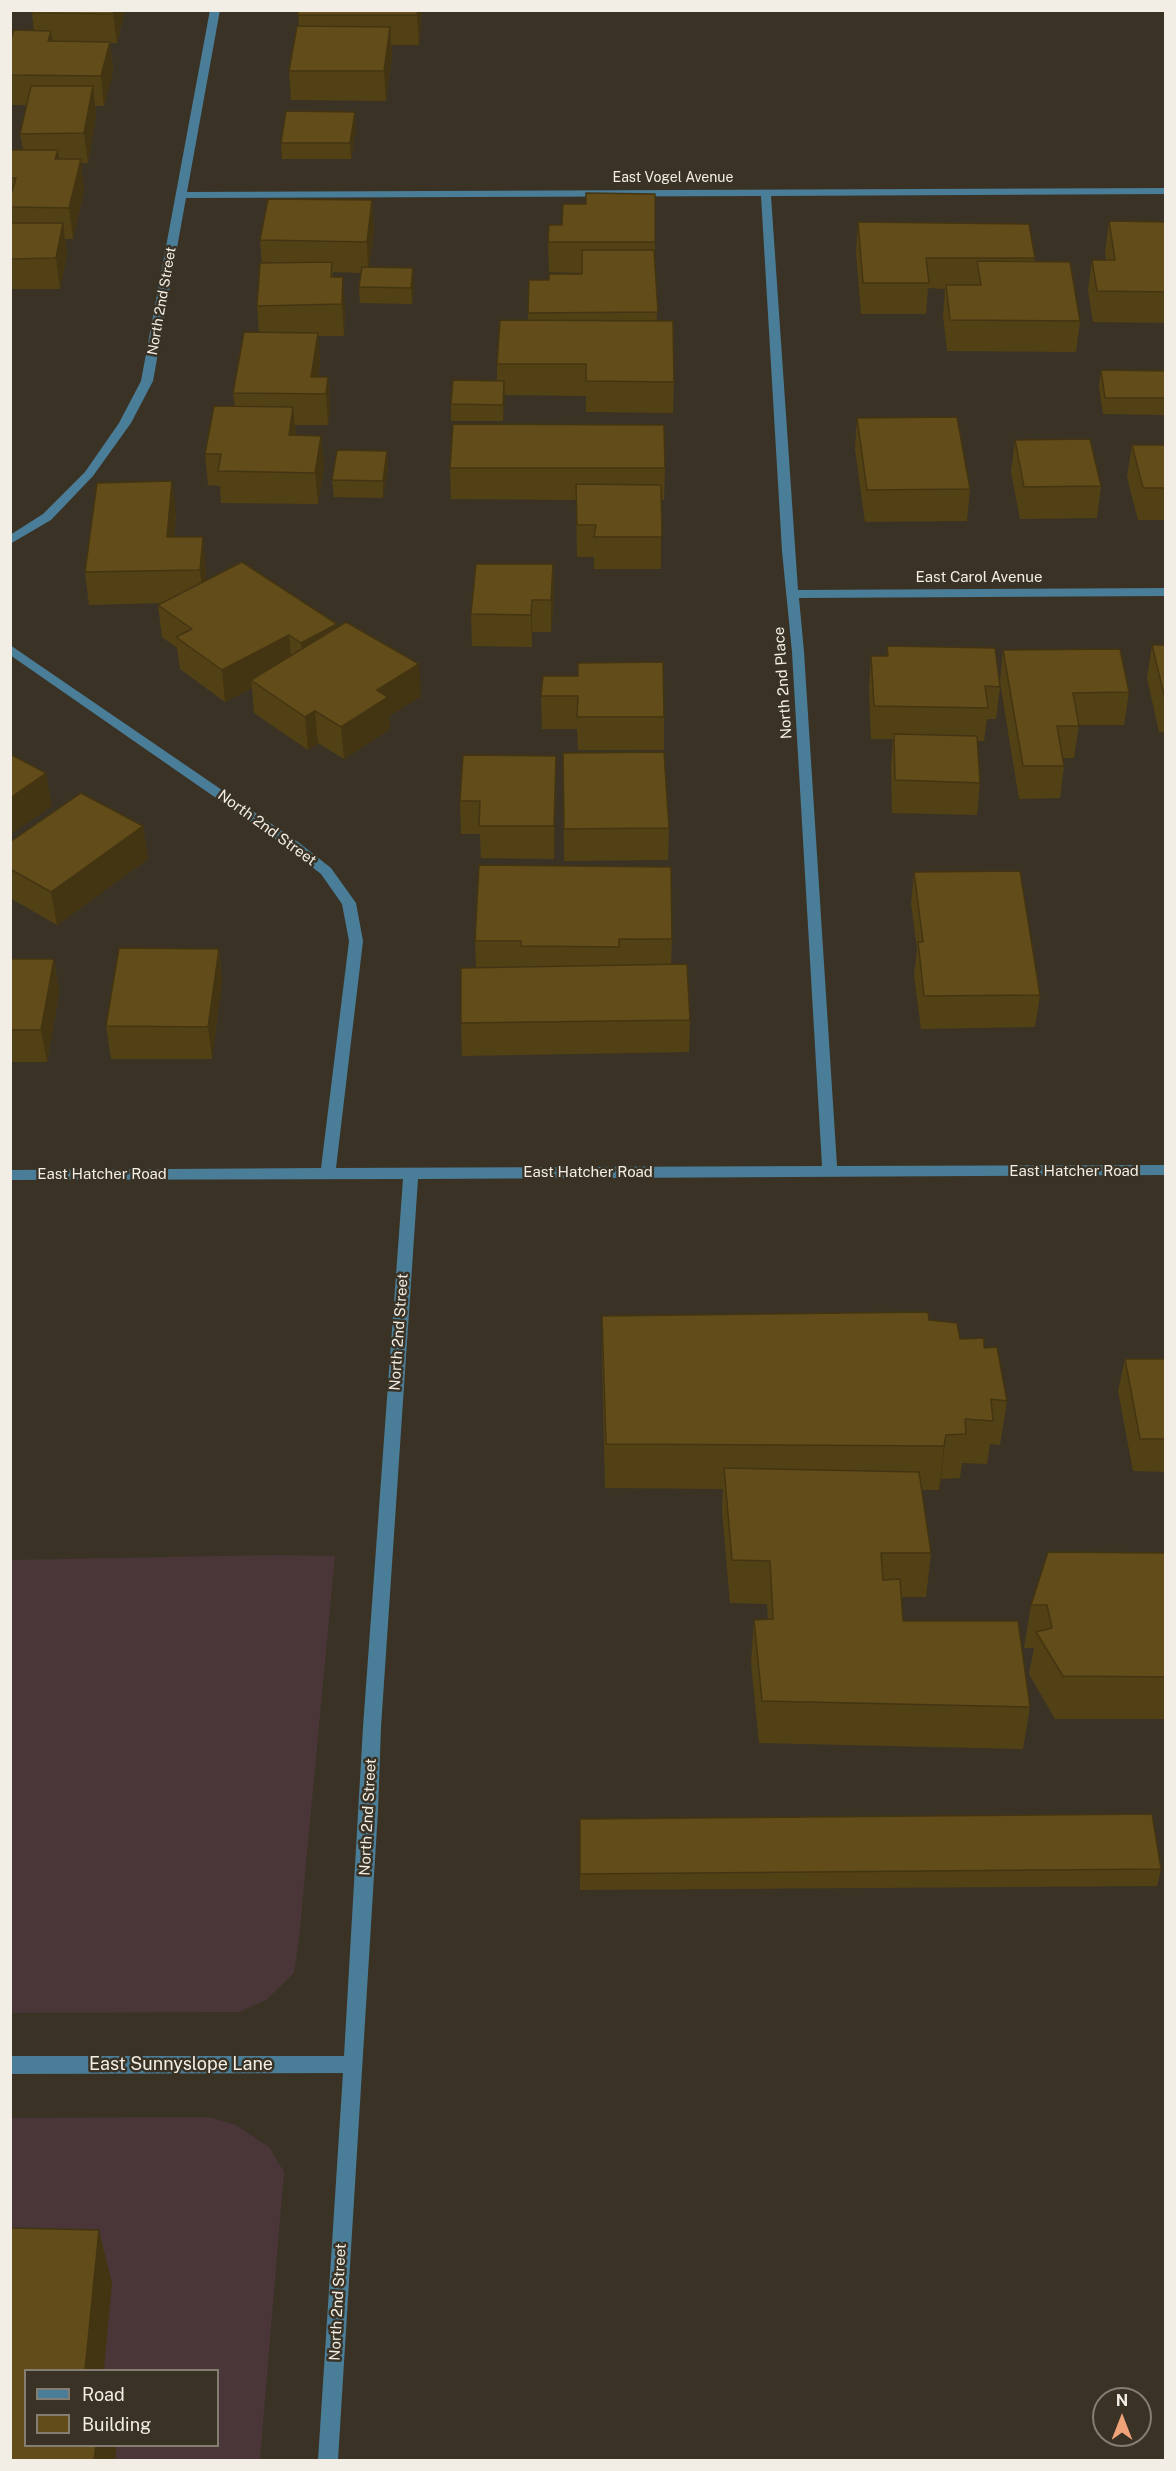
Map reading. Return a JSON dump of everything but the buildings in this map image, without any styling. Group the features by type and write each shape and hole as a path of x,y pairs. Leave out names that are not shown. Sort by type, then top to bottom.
{"street":[{"name":"North 2nd Street","path":"10,542 47,517 89,474 125,423 147,381 215,10"},
{"name":"East Vogel Avenue","path":"181,195 1166,191"},
{"name":"North 2nd Place","path":"766,193 792,594 798,652 830,1172"},
{"name":"East Carol Avenue","path":"792,594 1166,592"},
{"name":"North 2nd Street","path":"10,649 293,845 326,871 349,903 356,941 328,1173"},
{"name":"East Hatcher Road","path":"10,1175 1166,1170"},
{"name":"North 2nd Street","path":"328,2460 373,1715 411,1173"},
{"name":"East Sunnyslope Lane","path":"10,2065 352,2064"}],"shaded area":[{"path":"335,1556 294,1973 266,2000 239,2012 11,2013 11,1560"},
{"path":"209,2117 236,2125 269,2147 284,2172 260,2460 11,2460 10,2118"}]}
